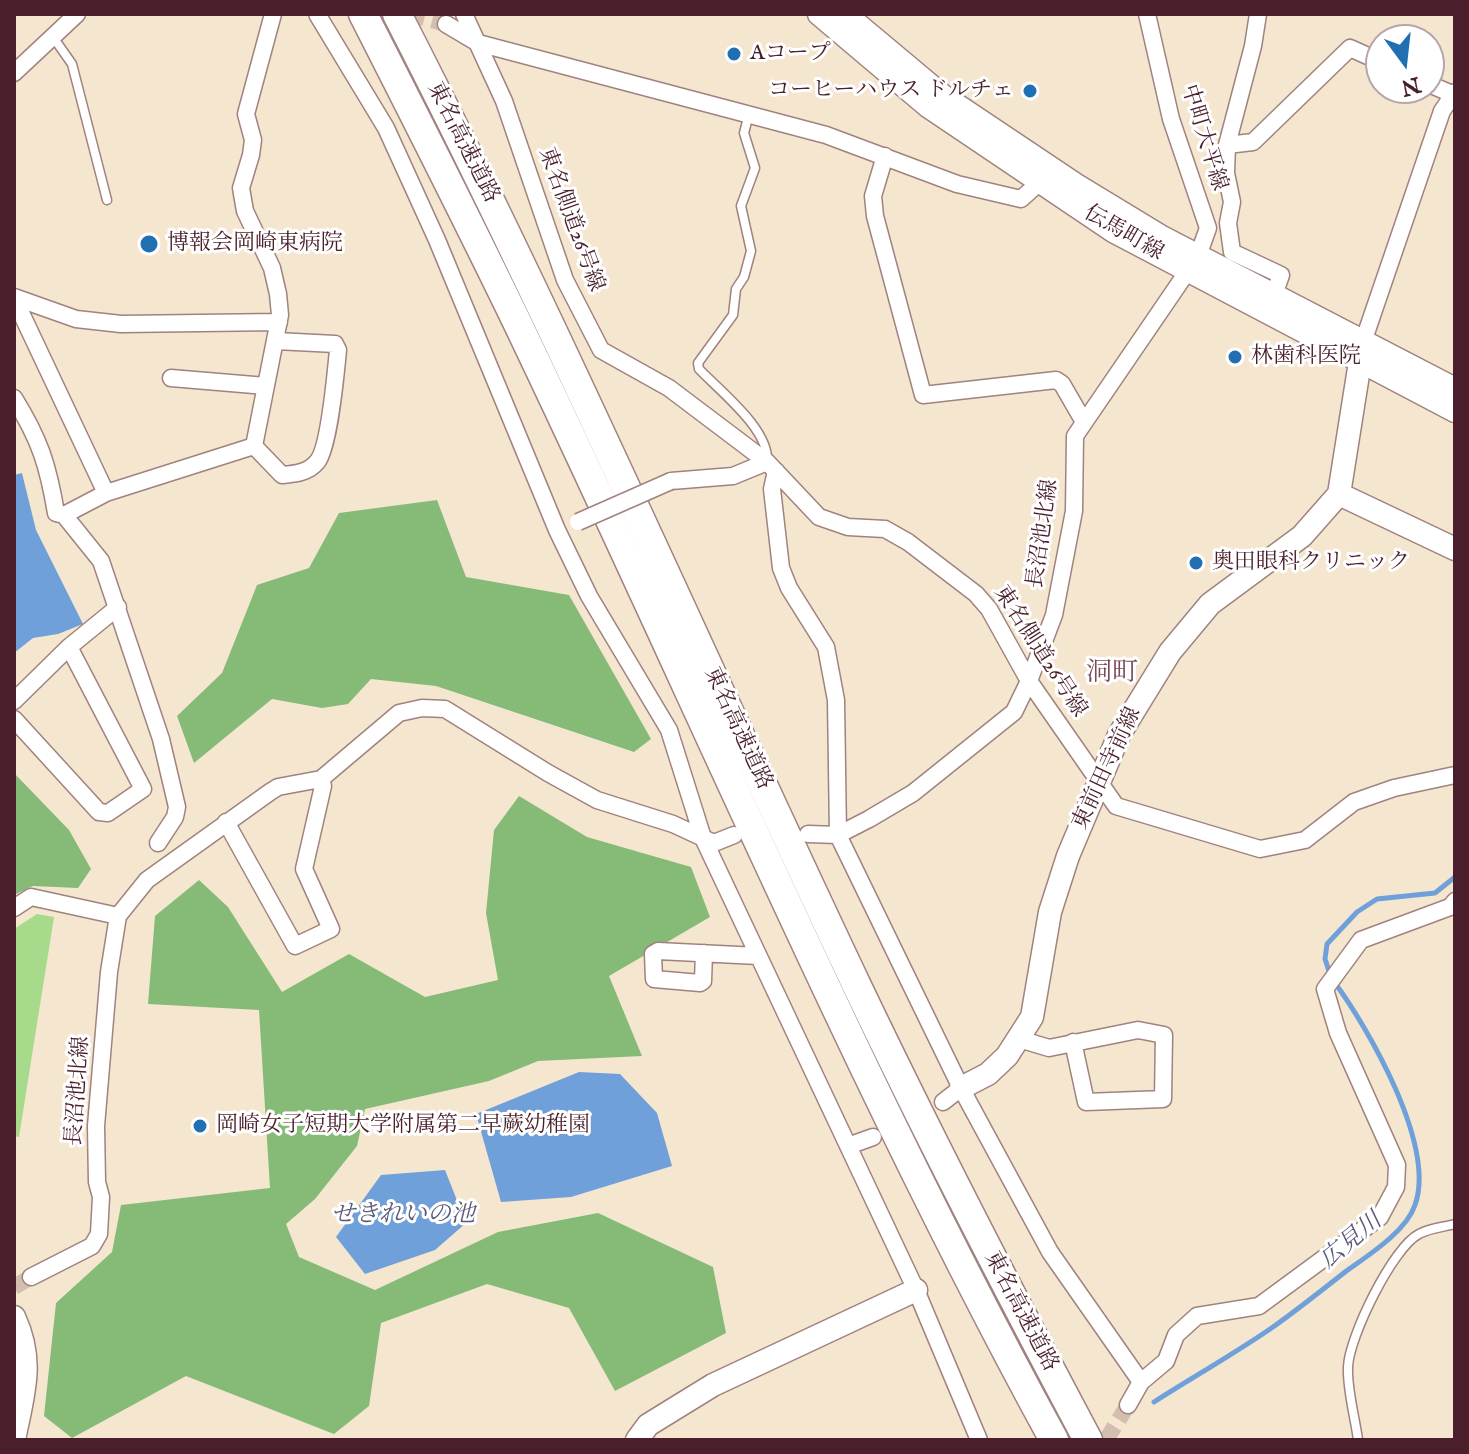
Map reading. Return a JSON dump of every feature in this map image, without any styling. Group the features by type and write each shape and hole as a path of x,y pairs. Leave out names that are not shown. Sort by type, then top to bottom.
{"highway":[{"name":"東名高速道路","path":"363,14 516,321 832,1000 971,1285 1054,1440"},
{"name":"東名高速道路","path":"397,14 530,281 858,989 998,1273 1088,1440"}],"street":[{"path":"14,73 77,14"},
{"path":"254,446 279,322 278,294 272,268 245,211 241,188 253,140 246,114 273,14"},
{"path":"317,14 386,128 443,254 557,530 589,596 669,730 703,838 916,1290 979,1440"},
{"name":"東名側道26号線","path":"464,14 504,101 565,280 601,350 669,388 771,467 819,517 848,527 885,529 908,542 976,594 989,609 1029,681 1116,806 1260,849 1305,840 1354,802 1394,788 1455,775"},
{"name":"伝馬町線","path":"819,14 929,107 1045,175 1160,236 1193,264 1361,352 1455,389"},
{"name":"伝馬町線","path":"845,14 943,96 1045,175"},
{"name":"中町大平線","path":"1147,14 1171,119 1208,228 1193,264"},
{"path":"1258,14 1253,46 1227,145 1226,173 1232,202 1228,223 1232,252 1281,275 1274,295"},
{"path":"446,24 478,43 826,135 957,184 1021,199 1045,175"},
{"path":"1227,145 1253,142 1350,48 1365,55"},
{"path":"1454,93 1442,111 1361,352 1339,494 1455,549"},
{"path":"885,156 873,196 875,216 923,395 1056,380 1062,384 1084,422"},
{"name":"伝馬町線","path":"1193,264 1274,295 1455,411"},
{"name":"長沼池北線","path":"838,835 913,793 1014,712 1054,615 1074,511 1075,436 1193,264"},
{"path":"14,298 76,319 121,324 279,322"},
{"path":"14,298 106,493"},
{"path":"254,446 282,475 308,469 319,461 332,405 338,350 335,344 276,341"},
{"path":"171,378 266,386"},
{"path":"14,398 34,429 48,465 56,513 64,515 101,561 161,739 177,807 175,817 158,843"},
{"path":"64,515 106,493 254,446"},
{"path":"557,530 671,481 733,476 771,467 781,568 789,588 826,647 836,700 838,835 952,1095 1050,1252 1141,1382"},
{"name":"東前田寺前線","path":"952,1095 988,1074 1007,1056 1032,1017 1050,912 1068,856 1119,735 1170,652 1210,604 1302,536 1339,494"},
{"path":"14,701 69,647 118,607"},
{"path":"14,719 99,812 108,813 143,789 69,647"},
{"path":"321,779 323,786 304,869 331,929 295,946 226,822 278,787 321,779 399,713 422,708 445,709 597,800 673,824 714,843 734,835"},
{"name":"長沼池北線","path":"31,1277 92,1246 99,1234 101,1197 97,1182 96,1126 109,972 118,916 147,880 226,822"},
{"path":"808,834 838,835"},
{"path":"14,908 31,897 118,916"},
{"path":"1128,1405 1141,1382 1166,1361 1176,1335 1197,1316 1259,1306 1380,1217 1396,1187 1397,1165 1338,1033 1325,989 1361,940 1450,907 1455,901"},
{"path":"704,953 758,956"},
{"path":"1019,1039 1049,1048 1073,1042 1138,1030 1164,1035 1163,1099 1086,1102 1073,1042"},
{"path":"848,1146 873,1137"},
{"path":"637,1440 648,1425 713,1385 916,1290"},
{"path":"14,1317 23,1336 28,1367 14,1440"}],"lane":[{"path":"53,36 72,64 107,200"},
{"path":"749,114 744,133 755,168 741,206 751,251 744,277 736,289 733,315 698,363 699,369 761,434 771,467"},
{"path":"1358,1440 1348,1367 1353,1338 1391,1264 1405,1245 1419,1234 1455,1224"}],"green space":[{"path":"437,500 466,577 569,595 651,739 634,752 436,686 371,679 348,704 322,708 272,699 194,763 177,716 222,673 257,585 309,568 339,513"},
{"path":"14,773 69,830 91,869 78,888 33,886 14,895"},
{"path":"519,796 587,837 691,867 710,917 609,976 642,1056 538,1061 489,1081 365,1109 357,1146 315,1199 286,1224 299,1257 375,1290 498,1232 598,1213 713,1267 726,1333 615,1391 569,1308 487,1284 381,1323 369,1406 334,1434 186,1376 72,1438 44,1416 56,1303 112,1252 121,1205 270,1188 259,1010 148,1004 155,916 199,880 228,907 282,992 349,954 425,997 498,980 486,913 494,830"},
{"path":"37,914 54,917 19,1137 14,1136 14,929"}],"water":[{"path":"22,473 36,530 83,624 58,634 33,638 14,653 14,475"},
{"path":"579,1072 620,1074 657,1113 672,1166 571,1197 501,1202 476,1114"},
{"name":"せきれいの池","path":"445,1170 466,1223 435,1250 365,1274 336,1237 381,1175"}],"waterway":[{"path":"1330,974 1325,959 1327,944 1357,912 1377,899 1435,893 1455,877"},
{"name":"広見川","path":"1154,1402 1258,1337 1385,1243 1403,1225 1415,1205 1419,1180 1408,1121 1381,1059 1335,983"}],"tunnel":[{"path":"409,14 446,24"},
{"path":"14,1287 31,1277"},
{"path":"1106,1440 1128,1405"}],"place":[{"name":"Aコープ","path":"734,54"},
{"name":"コーヒーハウス ドルチェ","path":"1030,91"},
{"name":"博報会岡崎東病院","path":"149,244"},
{"name":"林歯科医院","path":"1235,357"},
{"name":"奥田眼科クリニック","path":"1196,563"},
{"name":"岡崎女子短期大学附属第二早蕨幼稚園","path":"200,1126"}],"district":[{"name":"洞町","path":"1112,675"}]}
